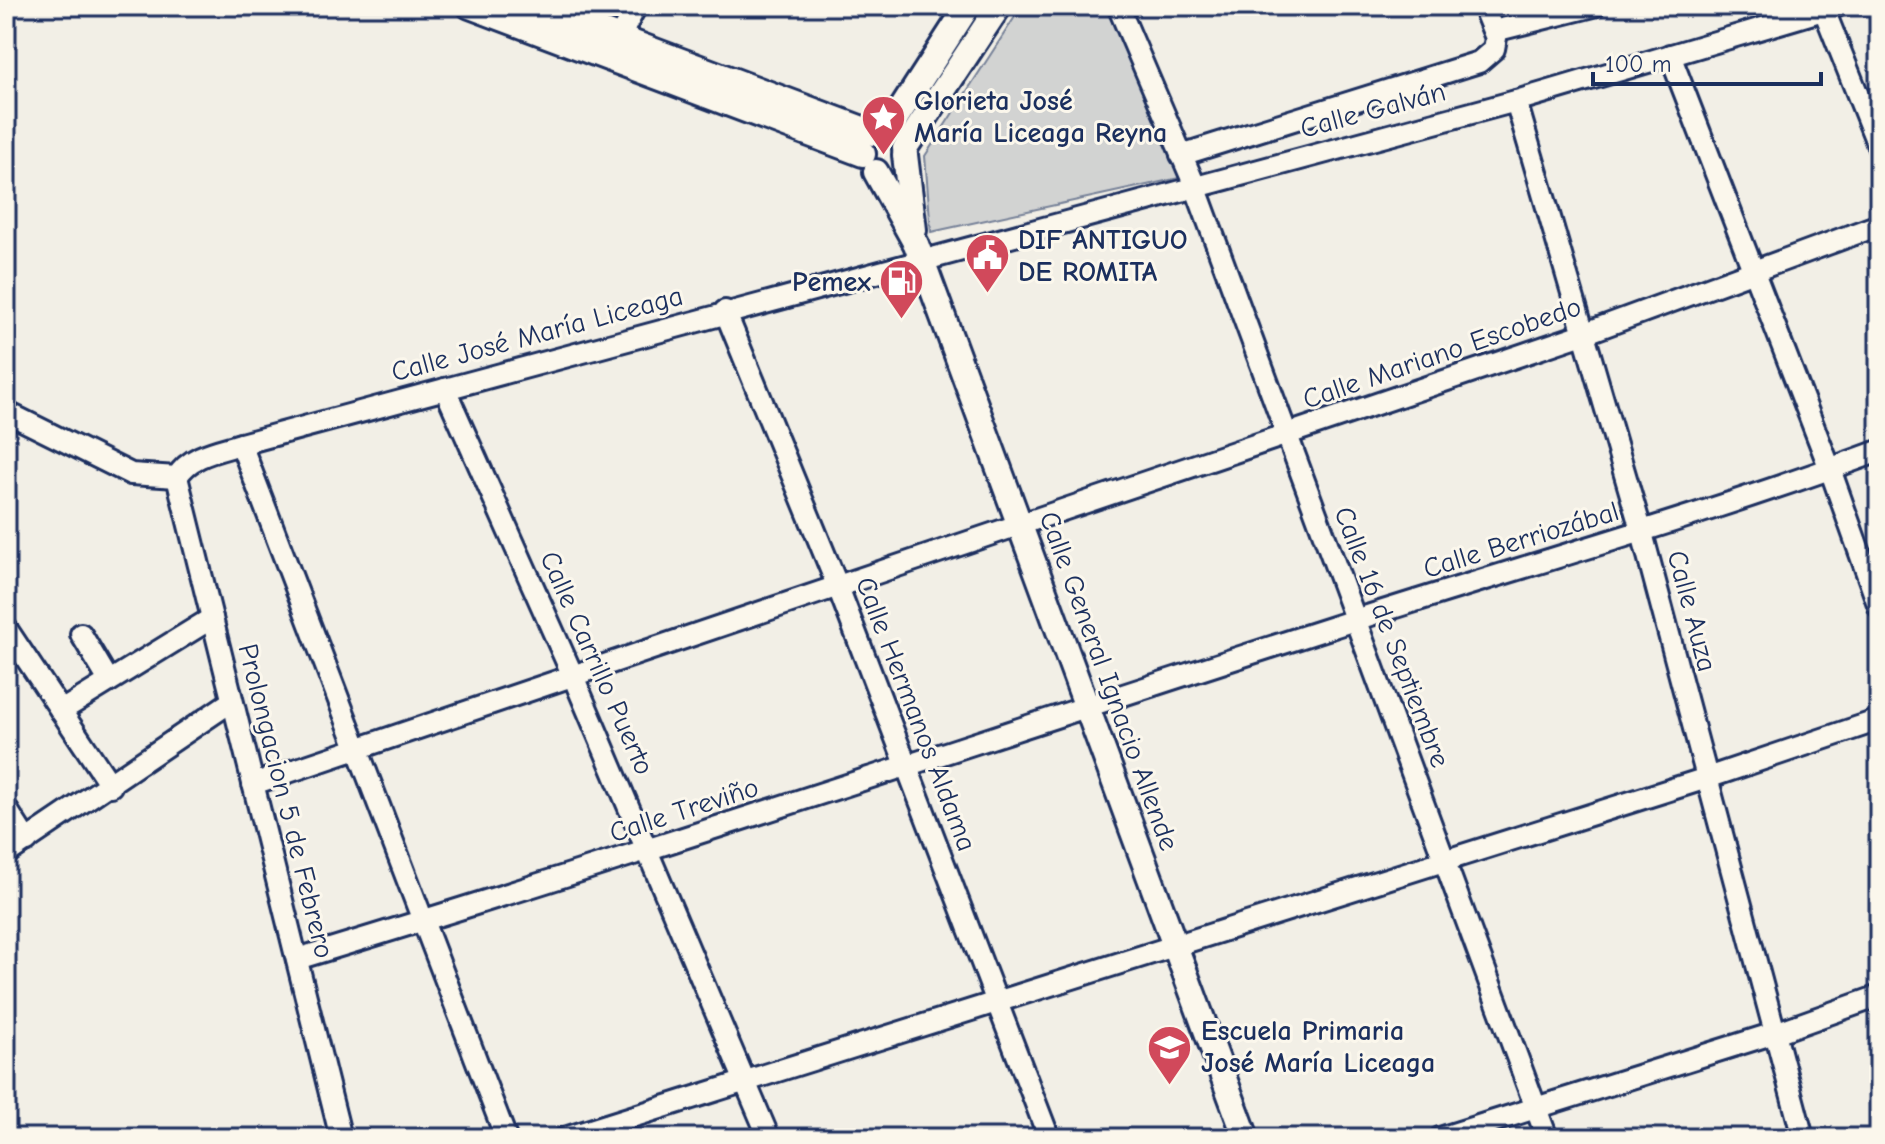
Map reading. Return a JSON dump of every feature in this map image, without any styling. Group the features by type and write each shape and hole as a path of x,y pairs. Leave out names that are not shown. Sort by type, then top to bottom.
{"main road":[{"path":"470,6 614,47 875,147 898,168 905,152 999,6"},
{"path":"535,6 614,47"},
{"path":"875,147 968,6"},
{"path":"875,147 896,134 905,152"},
{"name":"Calle General Ignacio Allende","path":"875,147 918,252 1246,1138"},
{"name":"Calle General Ignacio Allende","path":"905,152 918,252"}],"street":[{"path":"614,47 636,6"},
{"name":"Calle 16 de Septiembre","path":"1118,6 1195,186 1547,1138"},
{"path":"1181,155 1479,62 1494,49 1494,31 1483,6"},
{"path":"1494,31 1594,6"},
{"path":"1830,8 1879,148"},
{"name":"Calle Galván","path":"918,252 1195,186 1516,101 1830,8"},
{"path":"1670,55 1830,469 1879,607"},
{"name":"Calle Auza","path":"1516,101 1642,533 1778,1032 1803,1138"},
{"name":"Calle Mariano Escobedo","path":"253,784 1287,436 1583,334 1879,225"},
{"name":"Calle José María Liceaga","path":"177,477 184,466 194,459 241,444 725,311 918,252"},
{"name":"Calle Hermanos Aldama","path":"725,311 838,587 1049,1138"},
{"name":"Calle Carrillo Puerto","path":"445,389 573,676 769,1138"},
{"path":"6,412 131,474 177,477"},
{"path":"241,444 506,1138"},
{"name":"Calle Berriozábal","path":"1087,709 1355,620 1642,533 1879,451"},
{"name":"Prolongacion 5 de Febrero","path":"177,477 341,1138"},
{"path":"61,711 212,618"},
{"path":"6,628 111,786"},
{"path":"81,634 109,681"},
{"path":"6,854 111,786 232,701"},
{"name":"Calle Treviño","path":"297,959 648,851 1087,709"},
{"path":"565,1138 745,1084 1707,778 1879,720"},
{"path":"6,808 27,841"},
{"path":"1440,1138 1778,1032 1879,996"}],"shaded area":[{"path":"1022,6 1110,6 1179,178 931,232 925,156"}],"place":[{"name":"Glorieta José María Liceaga Reyna","path":"883,156"},
{"name":"DIF ANTIGUO DE ROMITA","path":"987,295"},
{"name":"Pemex","path":"902,321"},
{"name":"Escuela Primaria José María Liceaga","path":"1170,1086"}]}
